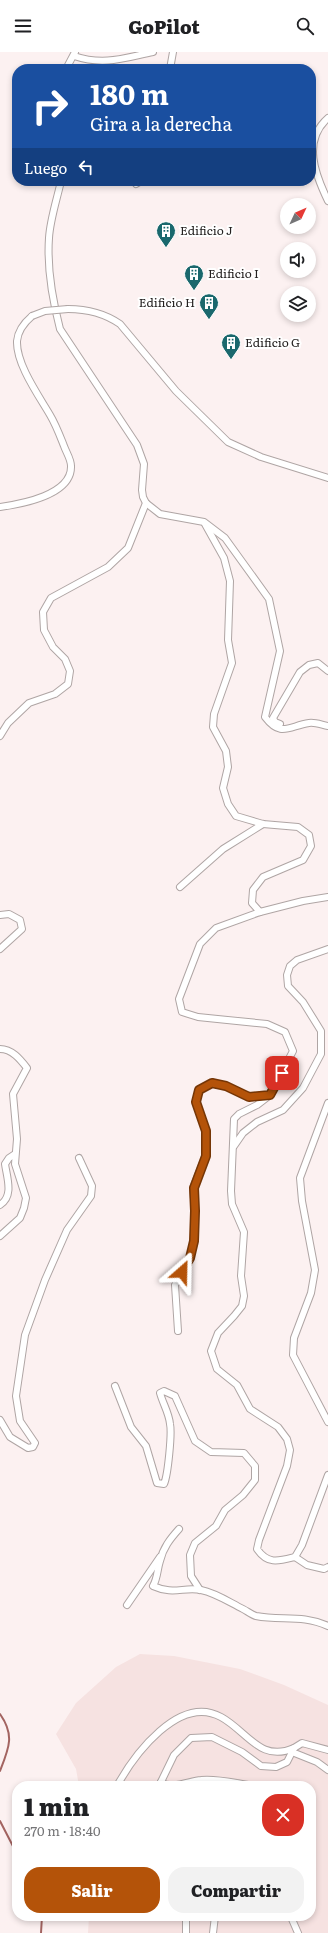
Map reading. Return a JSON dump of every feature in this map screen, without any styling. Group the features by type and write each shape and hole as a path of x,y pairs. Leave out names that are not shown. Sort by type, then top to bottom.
{"street":[{"path":"69,64 74,54 85,60 103,62 153,52"},
{"path":"171,64 173,52"},
{"path":"316,135 318,130 328,118"},
{"path":"316,174 328,201"},
{"path":"60,186 48,237 48,256 56,316 62,333 138,445 144,464 142,490 143,497 146,503 160,514 204,522 225,538 269,599 280,651 265,717 272,727 289,729 310,723 328,726"},
{"path":"0,507 48,495 62,484 71,471 70,461 57,428 25,370 20,357 17,342 18,334 26,321 32,316 45,311 68,309 95,312 112,318 120,324 176,391 228,442 261,457 328,478"},
{"path":"0,736 8,723 30,703 55,694 68,684 70,671 65,659 53,647 44,630 43,612 51,598 108,567 128,548 146,503"},
{"path":"204,522 224,558 230,581 228,640 232,663 214,714 213,727 226,751 228,767 223,788 228,804 236,816 263,824 298,827 308,835 311,846 304,860 263,877 253,890 252,903 260,912"},
{"path":"280,724 275,722 273,718 300,672 309,664 318,663 328,671"},
{"path":"180,887 223,849 263,824"},
{"path":"328,897 303,901 260,912 216,928 200,944 179,999 182,1012 198,1017 267,1024 285,1032 293,1051 270,1095 258,1105 239,1114 234,1119 231,1191 232,1204 244,1232 241,1276 244,1296 242,1306 218,1333 211,1351 217,1369 237,1385 250,1409 278,1427 287,1439 290,1450 287,1466 259,1540 257,1550 263,1558 271,1561 295,1557 307,1565 324,1569 328,1567"},
{"path":"0,915 9,914 20,920 22,929 0,948"},
{"path":"234,1146 242,1133 257,1122 283,1110 303,1088 320,1054 321,1031 303,1002 288,986 287,975 290,966 297,960 328,949"},
{"path":"0,1049 6,1049 19,1058 27,1068 13,1094 17,1139 15,1164 26,1198 20,1218 0,1236"},
{"path":"178,1331 175,1285 190,1258 194,1241 194,1188 206,1156 206,1131 196,1102 199,1090 212,1083 226,1086 249,1097 270,1095"},
{"path":"328,1103 300,1178 302,1201 315,1270 311,1293 294,1338 293,1355 328,1422"},
{"path":"0,1205 6,1200 9,1193 5,1164 9,1158 16,1154"},
{"path":"0,1420 10,1437 28,1448 33,1447 35,1443 20,1421 16,1396 25,1335 45,1280 67,1230 91,1196 92,1186 79,1158"},
{"path":"116,1386 131,1427 146,1446 157,1484 164,1484 166,1479 171,1424 160,1393 164,1391 175,1396 195,1441 211,1452 244,1453 255,1466 255,1480 243,1495 225,1510 216,1526 195,1543 190,1555 191,1576 200,1590"},
{"path":"295,1557 302,1545 328,1475"},
{"path":"179,1529 167,1542 160,1562 158,1577 153,1586 161,1590 177,1592 200,1590 217,1595 255,1616 317,1621 328,1626"},
{"path":"126,1605 164,1551"},
{"path":"120,1781 125,1772 151,1739 173,1720 189,1714 204,1713 220,1716 259,1747 273,1752 286,1752 293,1750 302,1743 328,1750"},
{"path":"161,1781 174,1755 191,1738 212,1737 242,1752 261,1766 276,1767 287,1762 293,1750"},
{"path":"293,1750 317,1762 328,1770"},
{"path":"201,1781 218,1781"},
{"path":"186,1921 186,1933"},
{"path":"213,1933 214,1921"},
{"path":"293,1921 298,1933"}],"shaded area":[{"path":"140,1654 174,1656 240,1669 284,1685 328,1705 328,1933 88,1933 89,1921 316,1921 316,1781 78,1781 76,1769 56,1734 76,1703 116,1667"}],"waterway":[{"path":"0,1714 5,1722 9,1735 8,1748 0,1771"},
{"path":"0,1821 12,1844"},
{"path":"41,1933 42,1921"}],"place":[{"name":"Edificio J","path":"166,248"},
{"name":"Edificio I","path":"194,291"},
{"name":"Edificio H","path":"209,320"},
{"name":"Edificio G","path":"231,360"}],"route":[{"path":"182,1272 190,1258 194,1241 194,1188 206,1156 206,1131 196,1102 199,1090 212,1083 226,1086 249,1097 270,1095 282,1073"}]}
